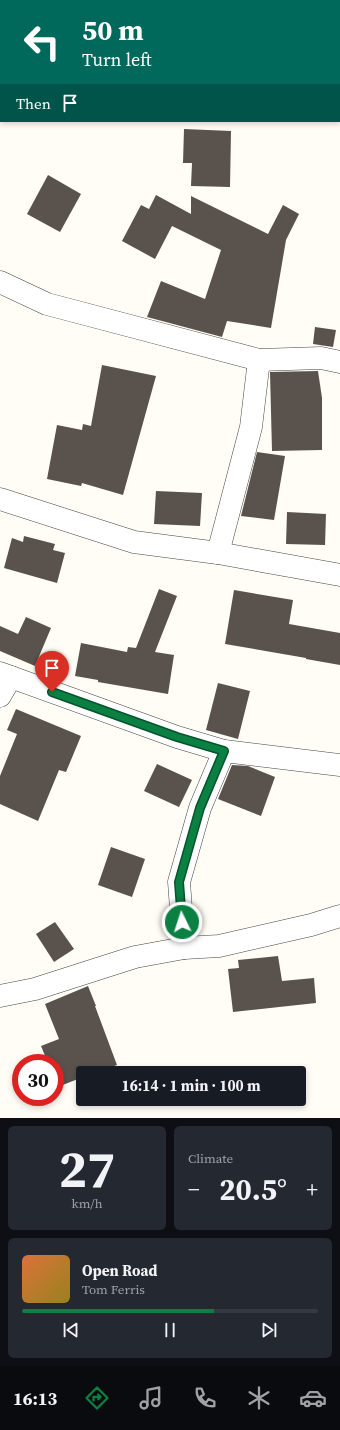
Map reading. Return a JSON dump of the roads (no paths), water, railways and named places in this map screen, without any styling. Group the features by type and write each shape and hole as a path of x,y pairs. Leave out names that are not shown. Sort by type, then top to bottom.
{"street":[{"path":"0,282 47,304 259,360 321,358 340,362"},
{"path":"218,553 251,427 259,360"},
{"path":"0,499 134,542 218,553 340,575"},
{"path":"0,696 5,675 177,737 224,751 340,766"},
{"path":"184,948 179,882 200,808 224,751"},
{"path":"0,996 35,989 135,957 184,948 219,946 310,925 340,916"}]}
